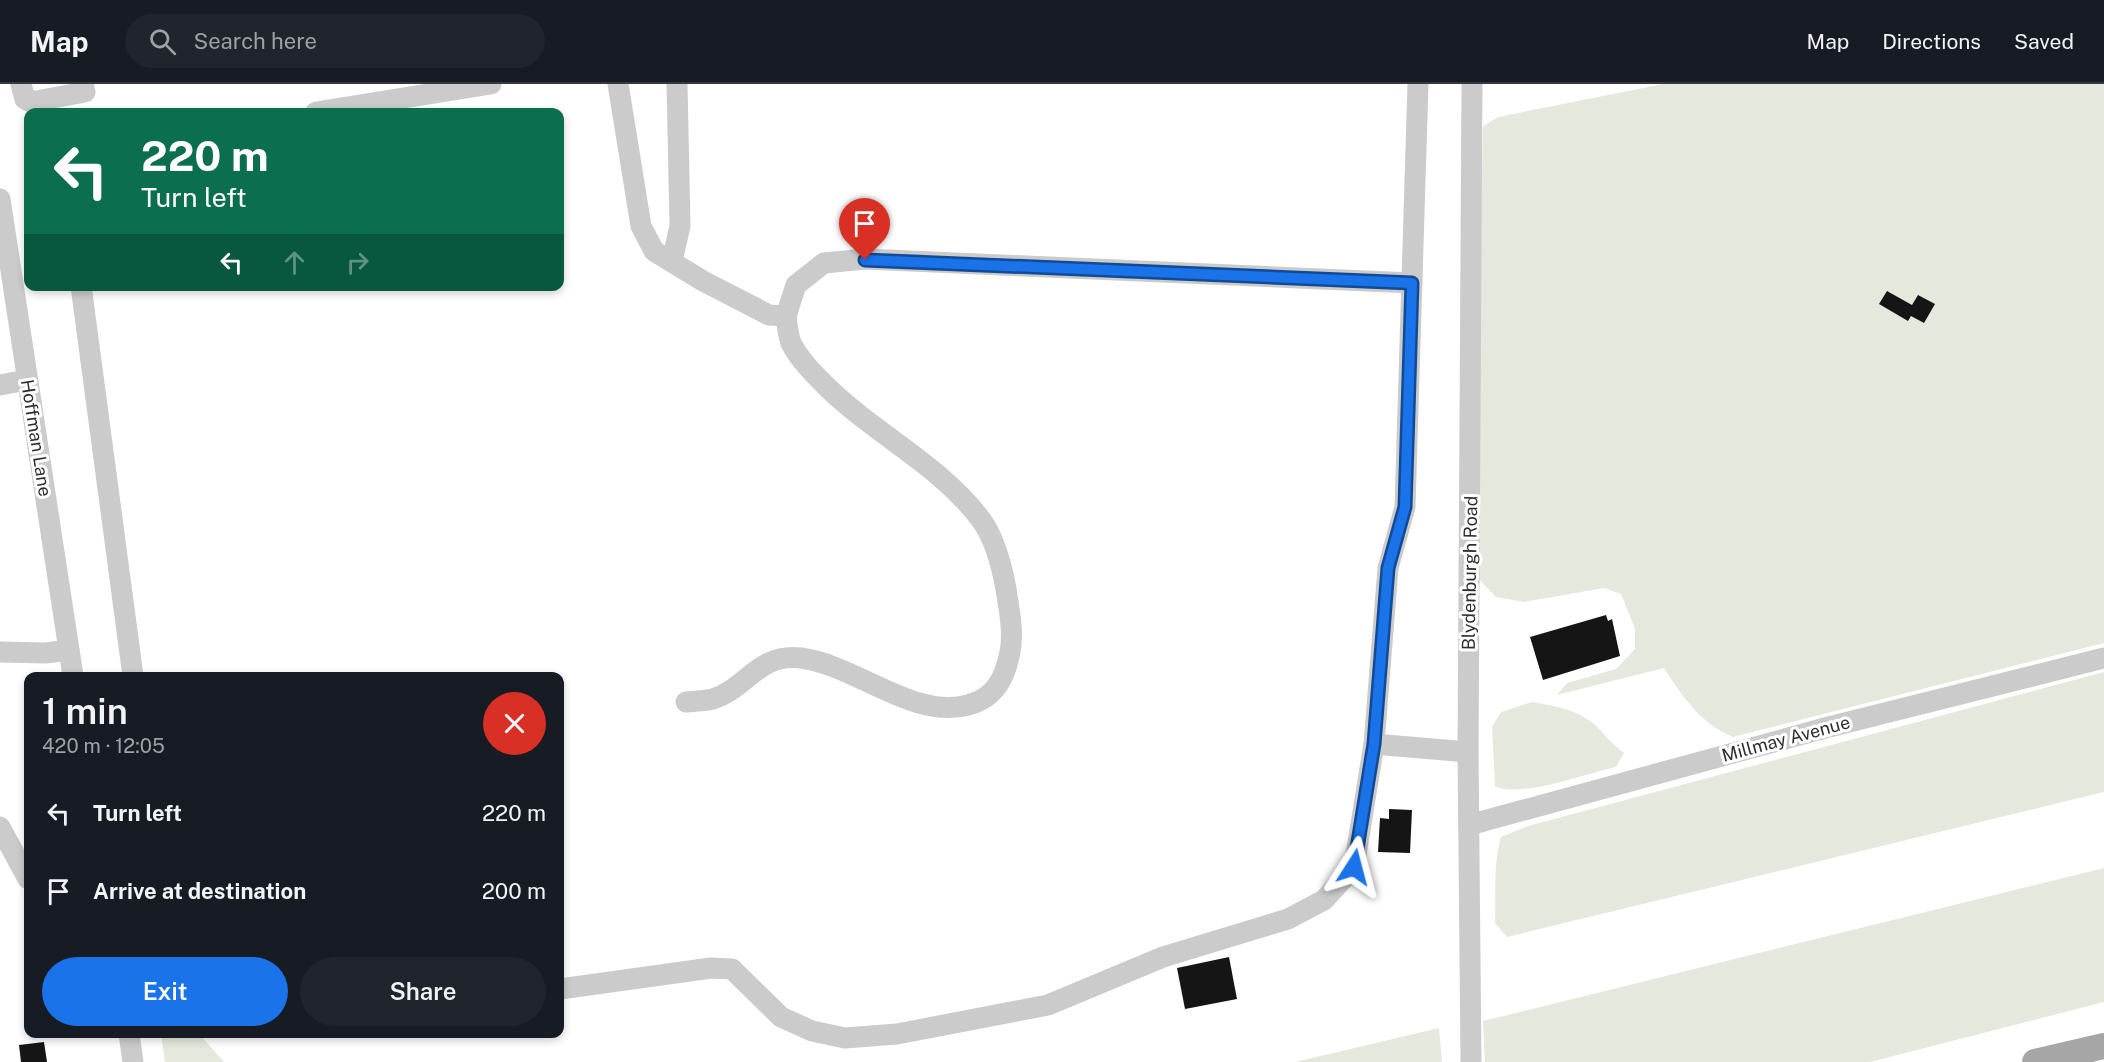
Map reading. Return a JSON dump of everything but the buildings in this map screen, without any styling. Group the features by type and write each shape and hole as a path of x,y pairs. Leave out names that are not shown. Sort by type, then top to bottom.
{"main road":[{"path":"2035,1062 2104,1046"}],"street":[{"path":"21,84 25,99 31,102 85,92 83,84"},
{"path":"341,108 491,84"},
{"path":"618,84 641,226 654,251 769,315 786,316"},
{"path":"672,261 680,226 676,84"},
{"path":"564,988 711,968 732,969 781,1017 812,1031 845,1038 897,1034 1048,1005 1163,957 1288,919 1323,900 1354,867 1374,744 1388,568 1405,507 1418,84"},
{"name":"Blydenburgh Road","path":"1471,1062 1468,752 1472,84"},
{"name":"Hoffman Lane","path":"0,199 72,672"},
{"path":"686,702 713,699 738,686 752,671 770,662 799,658 830,665 920,704 945,708 969,705 990,695 1005,676 1011,648 1010,612 1001,561 983,522 944,480 858,415 810,369 791,342 786,316 796,285 824,263 865,260 1412,283"},
{"path":"82,291 132,672"},
{"path":"0,385 27,380"},
{"path":"0,652 46,653 69,650"},
{"name":"Millmay Avenue","path":"1469,825 1825,728 2104,658"},
{"path":"1374,744 1468,752"},
{"path":"0,827 24,872"},
{"path":"130,1038 134,1062"}],"shaded area":[{"path":"1663,84 2104,84 2104,643 1733,737 1711,724 1693,708 1664,668 1557,695 1567,683 1616,669 1635,649 1635,629 1621,594 1604,588 1524,602 1496,597 1474,574 1483,126 1498,117"},
{"path":"2104,672 2104,792 1507,937 1495,923 1496,869 1501,837 1528,826"},
{"path":"1532,702 1572,712 1594,724 1624,753 1616,767 1536,787 1506,789 1495,786 1492,727 1501,712"},
{"path":"2104,868 2104,1002 1870,1062 1485,1062 1483,1021"},
{"path":"1439,1028 1442,1062 1295,1062"},
{"path":"162,1038 203,1038 224,1062 165,1062"}],"route":[{"path":"865,260 1412,283 1405,507 1388,568 1374,744 1354,867"}]}
